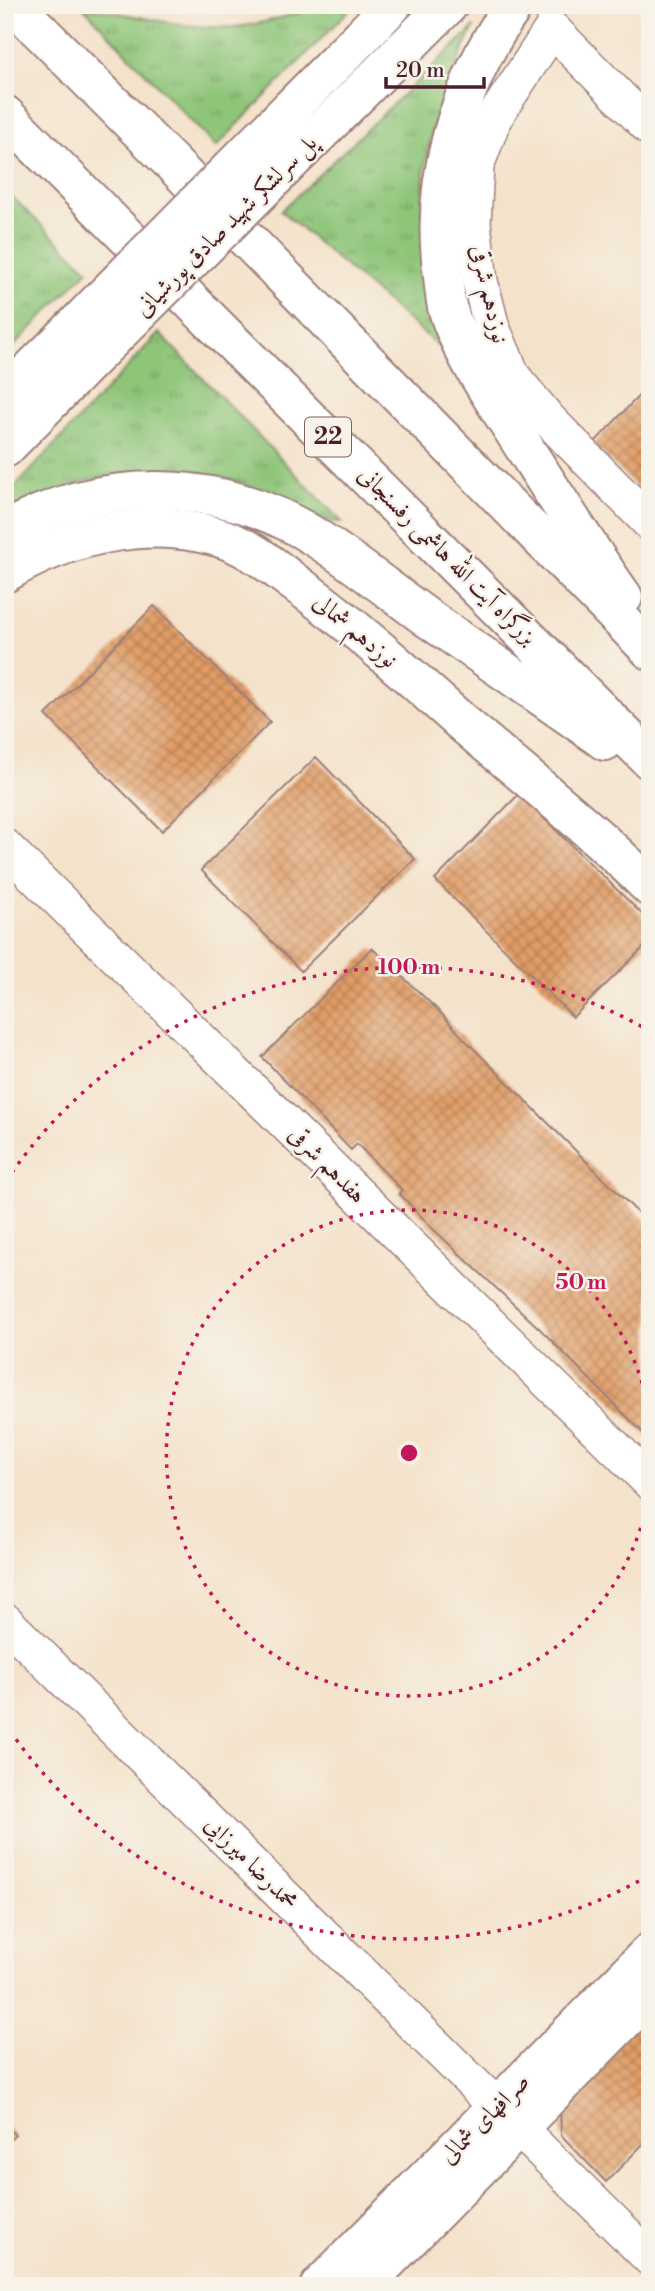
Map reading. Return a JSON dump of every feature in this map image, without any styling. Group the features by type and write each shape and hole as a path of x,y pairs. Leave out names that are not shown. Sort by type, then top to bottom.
{"main road":[{"path":"14,5 170,160 650,650"},
{"name":"پل سرلشکر شهید صادق پورشیانی","path":"5,448 74,352 392,5"},
{"name":"پل سرلشکر شهید صادق پورشیانی","path":"5,395 74,352 391,62 448,5"},
{"path":"514,5 495,31 476,71 447,156 440,199 439,253 447,307 469,359 489,392 585,542 650,636"},
{"name":"بزرگراه آیت الله هاشمی رفسنجانی","path":"5,115 650,760"},
{"path":"5,531 60,507 101,496 140,490 206,494 261,510 317,538 650,772"},
{"name":"نوزدهم شمالی","path":"5,573 66,544 113,531 163,528 213,535 244,546 330,607 650,887"},
{"name":"صرافهای شمالی","path":"363,2286 650,1952"},
{"name":"صرافهای شمالی","path":"320,2286 650,1994"}],"street":[{"name":"نوزدهم شرقی","path":"650,128 552,29 494,118 476,166 473,223 480,281 492,328 513,377 548,419 650,523"},
{"name":"هفدهم شرقی","path":"5,847 650,1482"},
{"name":"محمدرضا میرزایی","path":"5,1620 650,2258"}],"green space":[{"path":"326,5 354,5 216,147 83,7 202,27 222,27 263,22"},
{"path":"474,27 436,117 424,174 428,276 442,349 281,211"},
{"path":"5,190 88,270 5,355"},
{"path":"159,333 342,522 324,521 286,500 236,481 194,471 141,470 87,480 17,508 6,497"}],"building":[{"path":"650,384 650,501 593,444"},
{"path":"154,606 270,722 162,831 46,715"},
{"path":"316,757 415,859 301,971 201,870"},
{"path":"519,794 650,922 650,941 573,1017 435,880"},
{"path":"372,948 440,1012 650,1225 650,1440 541,1330 432,1228 399,1193 402,1190 357,1144 351,1150 262,1057"},
{"path":"650,2010 650,2137 606,2182 561,2135 560,2105"},
{"path":"5,2125 15,2135 5,2145"}]}
